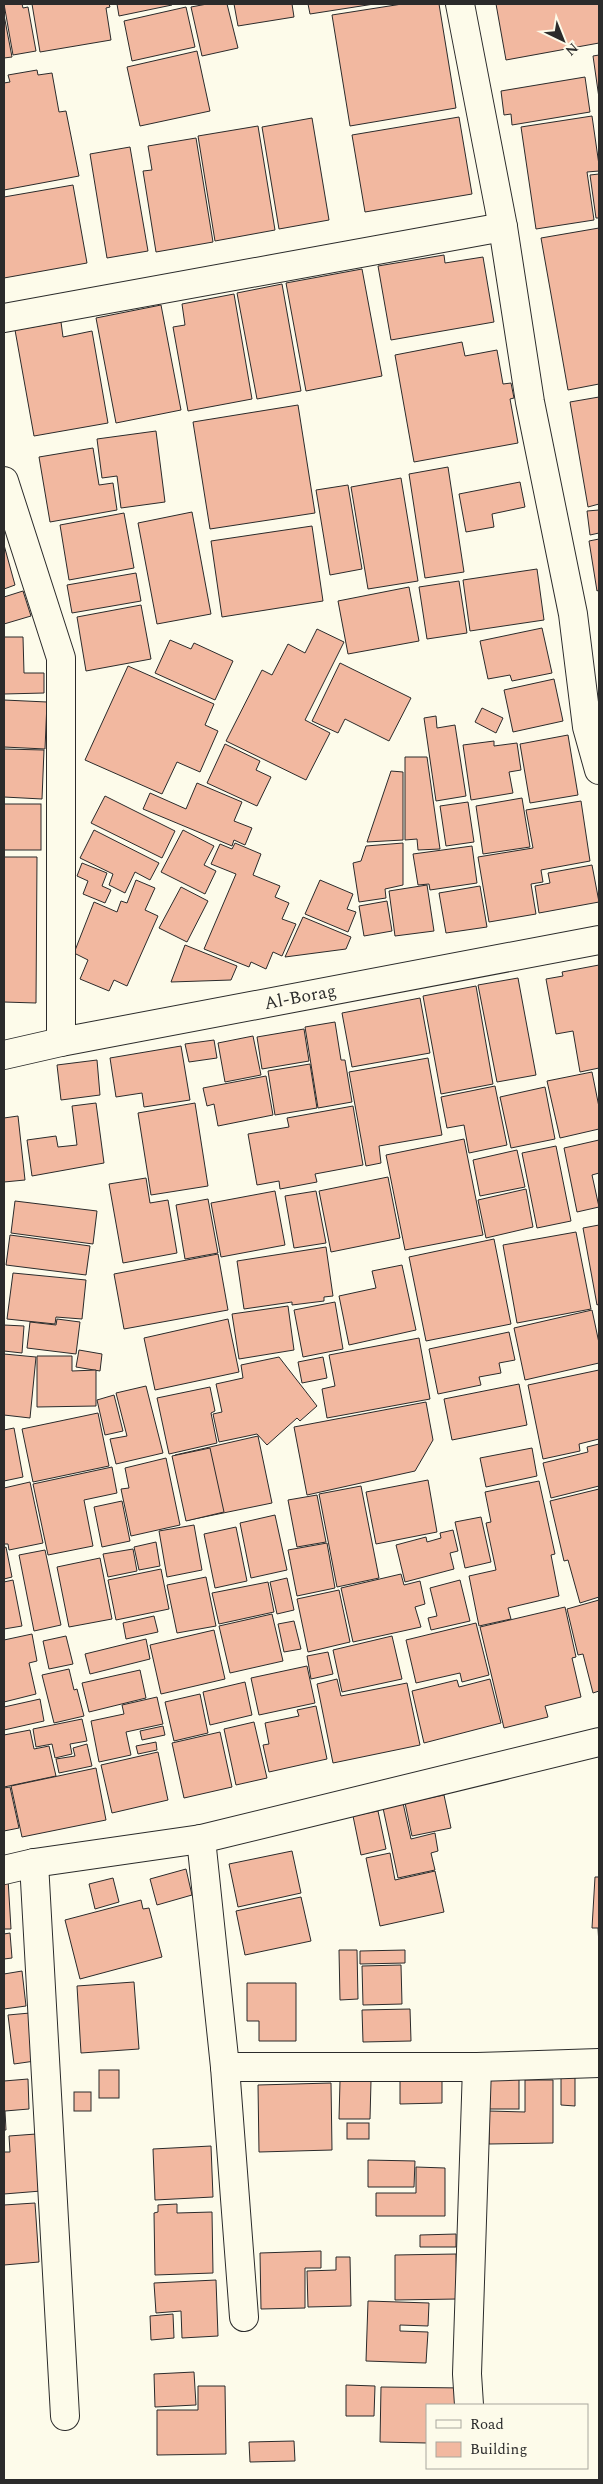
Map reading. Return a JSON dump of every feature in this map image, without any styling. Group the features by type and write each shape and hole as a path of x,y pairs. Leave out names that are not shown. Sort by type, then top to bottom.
{"street":[{"path":"460,4 503,227 530,402 573,614 587,727 599,770"},
{"path":"4,318 503,227"},
{"path":"4,481 61,658 61,1042"},
{"name":"Al-Borag","path":"4,1055 61,1042 599,940"},
{"path":"4,1870 34,1863 201,1839 599,1742"},
{"path":"201,1839 224,2067 244,2317"},
{"path":"34,1863 66,2416"},
{"path":"224,2067 478,2067 599,2062"},
{"path":"469,2404 467,2374 478,2067"}],"building":[{"path":"4,4 22,4 23,8 28,7 36,51 13,55"},
{"path":"32,4 109,4 110,7 106,8 111,40 40,52"},
{"path":"117,4 171,4 172,5 119,16"},
{"path":"207,4 227,4 238,48 202,56 191,7"},
{"path":"234,4 292,4 294,17 238,26"},
{"path":"308,4 374,4 310,14"},
{"path":"402,4 439,4 456,108 350,126 332,15"},
{"path":"496,4 599,4 599,43 506,60"},
{"path":"186,7 195,47 132,61 124,21"},
{"path":"4,15 12,57 4,58"},
{"path":"197,51 210,111 140,126 127,67"},
{"path":"599,55 599,98 593,56"},
{"path":"37,70 38,75 52,73 59,112 66,111 79,176 4,190 4,83 10,82 8,75"},
{"path":"585,77 590,112 512,125 511,114 504,115 501,91"},
{"path":"592,116 599,171 587,172 594,220 536,229 521,127"},
{"path":"459,117 472,194 365,212 352,135"},
{"path":"312,118 329,220 279,229 262,127"},
{"path":"258,126 275,230 215,241 198,136"},
{"path":"196,138 213,242 156,252 143,171 152,170 148,146"},
{"path":"130,147 148,251 107,258 90,154"},
{"path":"599,174 599,218 596,218 590,175"},
{"path":"73,185 87,263 4,278 4,197"},
{"path":"599,228 599,384 568,390 541,238"},
{"path":"444,255 445,263 483,257 494,322 391,340 378,266"},
{"path":"362,269 382,376 306,391 286,283"},
{"path":"282,284 301,391 257,399 237,293"},
{"path":"234,294 252,399 188,411 173,327 185,325 182,304"},
{"path":"161,305 181,410 116,423 96,318"},
{"path":"61,322 63,337 92,331 108,423 34,436 15,330"},
{"path":"462,342 465,356 497,350 503,384 511,383 514,398 510,399 518,443 414,462 395,355"},
{"path":"599,397 599,504 588,507 570,402"},
{"path":"298,405 315,513 210,529 193,422"},
{"path":"156,431 165,502 121,508 117,476 102,478 97,439"},
{"path":"93,448 99,485 113,483 117,510 50,522 39,457"},
{"path":"448,467 464,572 425,578 409,474"},
{"path":"401,478 418,581 368,589 351,487"},
{"path":"520,482 525,507 492,514 494,527 466,532 459,494"},
{"path":"348,485 362,569 330,575 316,490"},
{"path":"599,510 599,533 590,535 587,511"},
{"path":"192,512 211,614 157,624 138,523"},
{"path":"124,513 134,568 69,580 60,525"},
{"path":"312,526 323,601 222,617 211,541"},
{"path":"599,539 599,590 597,591 589,541"},
{"path":"4,545 15,585 4,589"},
{"path":"537,569 544,620 470,631 463,580"},
{"path":"136,573 141,601 72,613 67,585"},
{"path":"459,581 467,633 427,639 419,587"},
{"path":"409,587 419,641 348,654 338,601"},
{"path":"23,591 31,616 4,624 4,597"},
{"path":"141,605 151,659 86,671 77,617"},
{"path":"542,628 552,673 512,681 510,675 488,679 480,641"},
{"path":"317,629 344,642 305,720 330,733 306,780 226,741 262,670 272,675 288,644 305,653"},
{"path":"4,637 23,637 24,673 44,673 44,693 4,694"},
{"path":"170,640 191,649 194,643 233,661 215,700 155,673"},
{"path":"340,663 411,698 389,741 345,719 338,733 312,721"},
{"path":"128,666 214,704 205,725 218,731 200,772 177,762 162,794 85,760"},
{"path":"554,679 563,721 513,732 504,690"},
{"path":"4,700 47,702 45,749 4,747"},
{"path":"482,708 503,718 496,733 475,722"},
{"path":"436,716 437,728 455,725 466,796 436,801 424,718"},
{"path":"568,735 578,795 530,803 520,744"},
{"path":"494,741 494,746 517,743 521,770 509,772 513,793 471,800 463,745"},
{"path":"225,744 260,761 256,770 271,777 257,806 207,783"},
{"path":"4,749 44,750 42,799 4,797"},
{"path":"405,757 427,757 440,849 418,850 417,839 405,840"},
{"path":"391,771 403,772 403,840 367,842"},
{"path":"197,783 242,802 234,821 252,828 245,845 234,840 232,846 143,809 150,793 186,809"},
{"path":"105,796 175,831 162,858 91,823"},
{"path":"522,798 530,847 483,854 476,806"},
{"path":"581,801 590,861 541,870 543,882 531,884 536,914 489,922 478,857 533,848 526,810"},
{"path":"468,802 474,842 446,846 440,806"},
{"path":"4,804 41,804 41,850 4,850"},
{"path":"94,830 159,863 150,880 135,872 125,893 109,885 113,874 80,858"},
{"path":"183,830 214,846 204,865 216,871 205,894 161,872"},
{"path":"235,843 261,854 253,875 280,886 275,897 289,903 282,919 296,924 282,956 273,952 266,969 251,962 249,967 204,949 236,874 211,864 220,844 232,849"},
{"path":"403,843 403,885 385,889 386,898 359,902 353,863 361,861 366,846"},
{"path":"472,846 477,883 430,890 429,884 418,885 413,854"},
{"path":"4,857 37,857 36,1003 4,1002"},
{"path":"82,863 107,873 102,886 111,890 105,903 83,894 88,881 77,876"},
{"path":"592,865 599,902 539,913 535,886 550,883 548,873"},
{"path":"136,880 155,888 145,910 158,916 127,986 114,980 109,991 80,979 88,960 74,953 94,902 117,912 121,901 127,903"},
{"path":"320,880 353,894 347,909 356,912 348,932 305,914"},
{"path":"427,885 434,931 395,936 389,891"},
{"path":"480,886 487,927 446,933 439,893"},
{"path":"181,887 208,901 187,942 159,928"},
{"path":"387,901 392,931 364,936 359,906"},
{"path":"303,917 351,937 346,949 285,957"},
{"path":"185,945 237,966 231,980 171,982"},
{"path":"599,965 599,1068 580,1072 573,1031 556,1034 546,979 563,976 562,972"},
{"path":"518,978 536,1075 497,1082 478,985"},
{"path":"476,986 493,1084 441,1094 423,996"},
{"path":"420,998 430,1053 352,1067 342,1013"},
{"path":"335,1022 341,1060 345,1060 352,1102 318,1108 305,1027"},
{"path":"304,1029 309,1061 262,1069 257,1037"},
{"path":"253,1036 261,1075 225,1082 218,1043"},
{"path":"214,1040 217,1058 189,1062 185,1044"},
{"path":"181,1046 190,1100 144,1107 142,1093 116,1097 110,1058"},
{"path":"428,1058 442,1135 379,1146 381,1163 366,1166 349,1072"},
{"path":"97,1060 100,1095 61,1100 57,1065"},
{"path":"310,1064 317,1108 275,1115 268,1071"},
{"path":"592,1072 599,1107 599,1129 560,1138 547,1081"},
{"path":"266,1076 273,1115 218,1126 214,1104 207,1106 203,1088"},
{"path":"495,1086 507,1145 469,1153 464,1125 447,1128 441,1097"},
{"path":"545,1087 555,1139 511,1148 500,1097"},
{"path":"96,1103 104,1163 32,1176 27,1140 56,1136 58,1147 77,1145 72,1106"},
{"path":"195,1103 208,1186 151,1195 138,1113"},
{"path":"353,1106 363,1165 315,1174 317,1182 280,1189 279,1181 257,1185 248,1134 289,1127 287,1118"},
{"path":"18,1116 25,1180 4,1182 4,1118"},
{"path":"464,1139 483,1235 405,1250 386,1155"},
{"path":"599,1140 599,1173 592,1175 599,1207 577,1212 564,1148"},
{"path":"556,1146 571,1221 537,1228 522,1153"},
{"path":"517,1150 525,1187 480,1196 473,1160"},
{"path":"388,1177 400,1238 331,1252 319,1191"},
{"path":"146,1178 150,1203 168,1200 177,1253 123,1263 109,1184"},
{"path":"526,1189 533,1227 486,1238 478,1200"},
{"path":"275,1191 285,1245 221,1257 211,1203"},
{"path":"316,1191 326,1243 294,1248 285,1196"},
{"path":"208,1199 218,1253 185,1259 176,1205"},
{"path":"15,1201 97,1211 93,1244 11,1233"},
{"path":"599,1225 599,1304 597,1305 583,1228"},
{"path":"576,1232 591,1309 517,1323 503,1245"},
{"path":"10,1235 90,1246 86,1275 6,1265"},
{"path":"494,1239 511,1324 426,1341 409,1257"},
{"path":"326,1247 333,1296 324,1297 324,1301 292,1305 292,1302 244,1309 237,1261"},
{"path":"218,1254 228,1310 124,1329 114,1274"},
{"path":"402,1265 416,1330 349,1345 339,1296 376,1288 372,1271"},
{"path":"13,1273 86,1280 82,1319 56,1317 55,1324 7,1319"},
{"path":"335,1302 343,1349 303,1357 294,1310"},
{"path":"288,1306 294,1350 239,1359 232,1314"},
{"path":"592,1310 599,1343 599,1363 525,1380 514,1328"},
{"path":"57,1319 80,1322 76,1354 27,1348 30,1322 56,1325"},
{"path":"228,1319 239,1372 155,1390 144,1338"},
{"path":"4,1325 24,1326 22,1353 4,1351"},
{"path":"509,1332 515,1360 499,1363 501,1373 479,1377 481,1385 438,1394 429,1349"},
{"path":"419,1338 430,1399 327,1418 322,1389 335,1386 329,1355"},
{"path":"79,1350 102,1354 100,1371 76,1367"},
{"path":"4,1354 36,1357 30,1418 4,1415"},
{"path":"37,1356 72,1356 72,1371 96,1370 96,1406 37,1407"},
{"path":"279,1357 317,1406 300,1421 297,1418 267,1445 257,1434 219,1442 213,1414 222,1412 216,1384 243,1378 241,1365"},
{"path":"323,1357 327,1378 302,1383 298,1362"},
{"path":"599,1370 599,1439 579,1444 580,1451 543,1459 528,1385"},
{"path":"519,1384 527,1425 452,1440 444,1399"},
{"path":"146,1386 163,1453 116,1464 110,1439 127,1436 116,1393"},
{"path":"210,1387 215,1411 211,1413 217,1443 169,1454 157,1398"},
{"path":"114,1395 123,1431 105,1435 97,1400"},
{"path":"426,1402 433,1440 415,1471 307,1495 294,1427"},
{"path":"98,1413 109,1466 33,1482 22,1429"},
{"path":"14,1428 23,1477 4,1481 4,1430"},
{"path":"258,1436 272,1503 189,1520 175,1455"},
{"path":"599,1444 599,1486 551,1498 543,1463 588,1452 587,1447"},
{"path":"210,1448 224,1512 186,1521 172,1456"},
{"path":"532,1448 537,1476 486,1487 480,1458"},
{"path":"166,1458 180,1525 131,1536 121,1489 129,1488 125,1468"},
{"path":"112,1467 117,1493 84,1500 93,1546 48,1555 33,1484"},
{"path":"428,1480 437,1532 376,1544 366,1492"},
{"path":"539,1481 555,1554 551,1555 559,1596 508,1608 511,1619 479,1626 469,1576 496,1570 486,1523 491,1522 485,1492"},
{"path":"30,1482 43,1543 9,1550 8,1544 4,1544 4,1488"},
{"path":"361,1486 379,1578 337,1587 319,1494"},
{"path":"599,1489 599,1597 580,1603 568,1560 564,1561 550,1501"},
{"path":"317,1495 326,1542 297,1547 288,1500"},
{"path":"122,1501 130,1541 102,1547 94,1507"},
{"path":"275,1515 287,1570 251,1578 240,1523"},
{"path":"481,1517 491,1562 465,1568 455,1522"},
{"path":"194,1525 202,1570 167,1577 159,1531"},
{"path":"236,1527 247,1581 215,1588 204,1534"},
{"path":"453,1530 458,1551 450,1553 454,1569 405,1582 396,1545 426,1537 427,1542 441,1538 440,1533"},
{"path":"156,1542 160,1566 139,1570 134,1547"},
{"path":"327,1543 335,1588 297,1596 288,1550"},
{"path":"6,1547 12,1577 4,1579 4,1548"},
{"path":"133,1549 137,1571 108,1577 103,1554"},
{"path":"45,1550 61,1625 34,1631 19,1555"},
{"path":"100,1558 112,1619 69,1627 57,1567"},
{"path":"161,1569 169,1609 116,1620 108,1580"},
{"path":"401,1574 404,1585 420,1581 425,1604 415,1607 421,1627 353,1642 341,1588"},
{"path":"206,1577 216,1626 177,1633 167,1585"},
{"path":"287,1578 294,1610 277,1614 270,1582"},
{"path":"13,1580 22,1626 4,1629 4,1582"},
{"path":"460,1580 470,1621 431,1630 428,1618 437,1616 430,1588"},
{"path":"268,1582 274,1612 219,1624 212,1593"},
{"path":"339,1590 350,1642 308,1652 297,1599"},
{"path":"599,1600 599,1691 593,1693 583,1654 578,1655 567,1609"},
{"path":"565,1607 576,1657 572,1658 581,1697 545,1706 548,1717 504,1728 480,1627"},
{"path":"272,1614 283,1661 230,1673 219,1626"},
{"path":"154,1616 158,1632 126,1639 123,1623"},
{"path":"294,1621 301,1649 284,1652 278,1624"},
{"path":"476,1623 489,1675 462,1682 460,1673 416,1683 406,1640"},
{"path":"214,1630 225,1679 161,1694 150,1645"},
{"path":"32,1634 37,1661 29,1663 36,1694 4,1702 4,1640"},
{"path":"66,1636 73,1664 49,1669 43,1641"},
{"path":"392,1636 402,1679 342,1692 333,1650"},
{"path":"146,1639 150,1659 90,1674 85,1654"},
{"path":"328,1652 333,1674 311,1679 307,1656"},
{"path":"307,1666 315,1703 259,1715 251,1678"},
{"path":"69,1669 74,1690 77,1689 84,1716 54,1723 42,1675"},
{"path":"140,1670 146,1698 89,1712 82,1683"},
{"path":"337,1679 341,1696 407,1683 420,1745 333,1763 317,1684"},
{"path":"490,1679 501,1723 424,1743 412,1691 457,1680 459,1687"},
{"path":"245,1682 252,1715 210,1725 203,1692"},
{"path":"200,1694 208,1733 174,1741 165,1702"},
{"path":"157,1697 163,1724 126,1732 131,1755 99,1762 91,1721 124,1714 122,1705"},
{"path":"40,1699 44,1721 4,1730 4,1707"},
{"path":"316,1706 327,1759 269,1772 263,1745 269,1744 265,1723 299,1716 297,1710"},
{"path":"82,1719 87,1741 70,1744 72,1754 55,1758 52,1744 36,1747 33,1729"},
{"path":"254,1722 267,1778 236,1785 224,1729"},
{"path":"163,1726 165,1735 142,1740 140,1731"},
{"path":"30,1730 34,1749 49,1746 56,1776 4,1787 4,1735"},
{"path":"220,1732 232,1787 184,1798 172,1743"},
{"path":"156,1742 157,1750 138,1754 136,1746"},
{"path":"87,1744 92,1766 59,1773 56,1759 75,1756 73,1748"},
{"path":"158,1752 168,1800 112,1813 101,1765"},
{"path":"96,1768 106,1820 22,1837 11,1786"},
{"path":"10,1787 19,1828 4,1831 4,1788"},
{"path":"444,1795 451,1828 412,1836 405,1803"},
{"path":"403,1803 411,1839 435,1833 438,1851 431,1853 435,1870 398,1878 383,1808"},
{"path":"378,1811 386,1849 361,1855 353,1816"},
{"path":"292,1851 301,1893 238,1907 229,1864"},
{"path":"390,1853 395,1880 435,1871 444,1912 380,1926 366,1858"},
{"path":"186,1869 192,1895 157,1905 150,1879"},
{"path":"595,1877 599,1877 599,1945 598,1928 592,1928"},
{"path":"113,1878 119,1902 95,1909 89,1884"},
{"path":"8,1879 11,1929 4,1929 4,1880"},
{"path":"301,1897 311,1941 245,1955 236,1911"},
{"path":"141,1900 143,1909 149,1908 162,1957 80,1979 65,1920"},
{"path":"10,1933 12,1958 4,1959 4,1934"},
{"path":"339,1950 357,1950 358,1999 340,2000"},
{"path":"405,1950 405,1963 360,1964 360,1951"},
{"path":"401,1965 402,2004 363,2005 362,1966"},
{"path":"22,1971 26,2006 4,2009 4,1974"},
{"path":"134,1982 139,2049 81,2053 77,1986"},
{"path":"247,1983 296,1983 296,2041 259,2041 259,2021 247,2021"},
{"path":"410,2009 411,2041 363,2042 362,2010"},
{"path":"30,2013 35,2061 14,2064 8,2015"},
{"path":"99,2070 119,2070 119,2098 99,2098"},
{"path":"488,2077 519,2077 519,2109 488,2109"},
{"path":"561,2077 575,2077 575,2106 561,2105"},
{"path":"28,2079 29,2109 5,2111 6,2130 4,2130 4,2081"},
{"path":"442,2080 442,2103 400,2104 400,2081"},
{"path":"525,2080 553,2080 553,2143 489,2144 489,2111 525,2112"},
{"path":"340,2081 371,2081 370,2119 339,2119"},
{"path":"331,2083 332,2150 259,2152 258,2085"},
{"path":"74,2092 91,2092 91,2111 74,2111"},
{"path":"347,2123 369,2123 369,2139 347,2139"},
{"path":"36,2134 41,2191 4,2194 4,2152 10,2152 9,2136"},
{"path":"211,2146 213,2197 155,2200 153,2149"},
{"path":"368,2160 415,2161 414,2187 368,2187"},
{"path":"416,2167 445,2168 445,2216 376,2216 376,2193 416,2193"},
{"path":"35,2203 39,2262 4,2265 4,2205"},
{"path":"177,2204 177,2213 212,2212 213,2273 155,2275 154,2213 158,2212 158,2205"},
{"path":"456,2234 456,2247 420,2247 420,2235"},
{"path":"321,2251 321,2268 305,2268 305,2308 261,2309 260,2253"},
{"path":"456,2254 457,2299 395,2300 395,2255"},
{"path":"336,2257 350,2257 351,2306 308,2307 307,2271 336,2270"},
{"path":"216,2280 218,2336 182,2338 181,2311 156,2313 154,2283"},
{"path":"368,2301 429,2303 428,2326 400,2325 400,2331 428,2332 426,2363 366,2361"},
{"path":"173,2314 174,2338 151,2340 150,2316"},
{"path":"194,2372 196,2405 155,2407 154,2374"},
{"path":"346,2385 375,2386 374,2416 346,2416"},
{"path":"198,2386 225,2386 226,2454 157,2455 157,2410 198,2410"},
{"path":"381,2387 464,2388 463,2404 426,2404 426,2443 380,2442"},
{"path":"294,2441 295,2461 250,2462 249,2442"}]}
